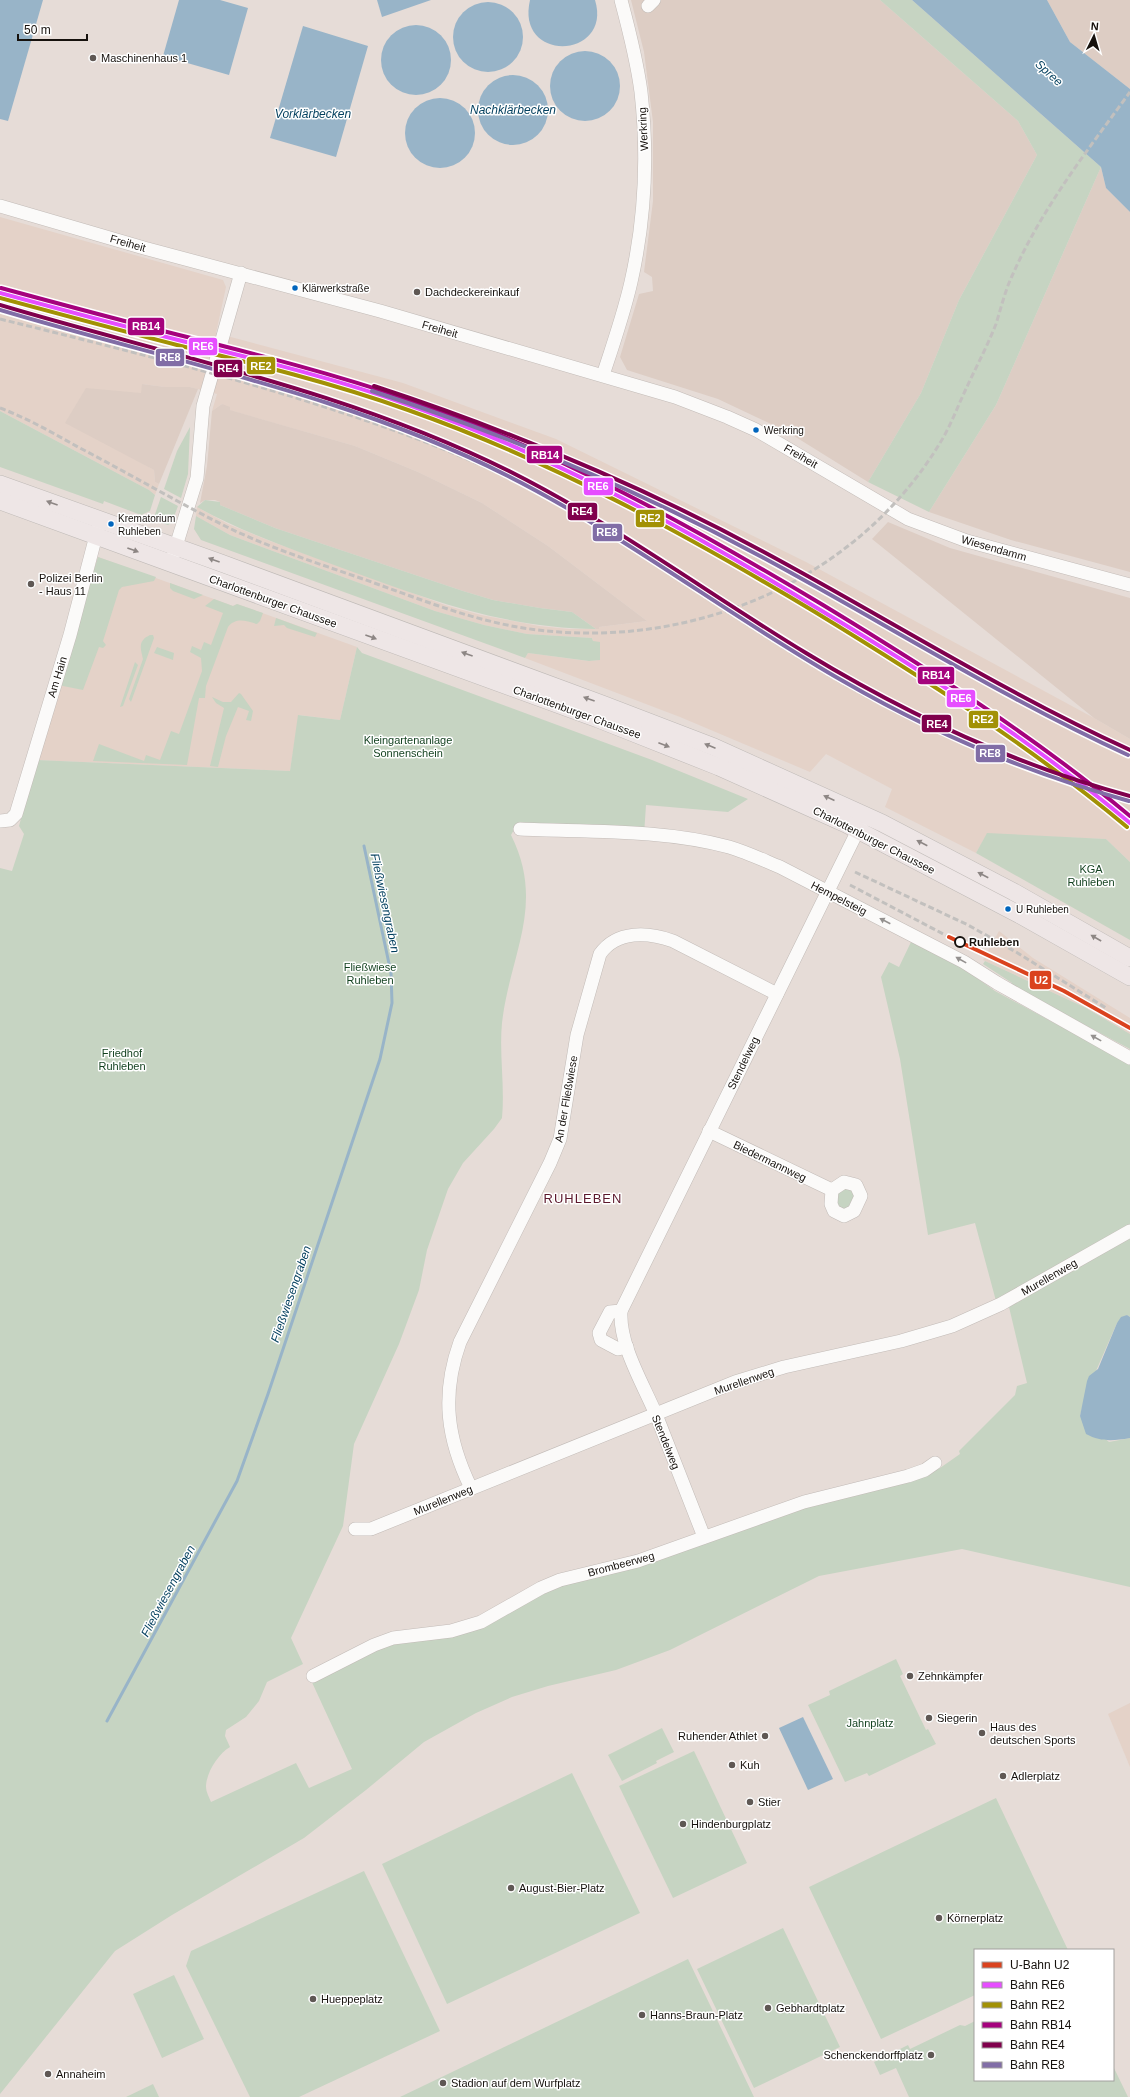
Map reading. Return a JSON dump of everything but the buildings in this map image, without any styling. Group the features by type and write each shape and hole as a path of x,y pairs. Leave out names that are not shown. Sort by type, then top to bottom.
{"main road":[{"name":"Charlottenburger Chaussee","path":"0,484 98,528 170,563 682,752 780,794 858,831 1008,909 1130,977"},
{"name":"Charlottenburger Chaussee","path":"0,501 98,528 176,547 686,736 865,814 988,877 1130,958"}],"street":[{"name":"Werkring","path":"603,375 631,283 638,248 644,182 641,92 634,54 621,0"},
{"name":"Freiheit","path":"0,206 241,274 380,311 675,397 727,417 803,456 863,494"},
{"path":"170,563 197,478 200,416 202,406 241,274"},
{"name":"Wiesendamm","path":"863,494 908,519 967,541 1130,586"},
{"name":"Am Hain","path":"0,821 10,820 16,814 70,635 98,528"},
{"name":"Stendelweg","path":"704,1537 656,1414 627,1347 622,1332 621,1311 858,831 865,814"},
{"name":"Hempelsteig","path":"520,829 644,835 701,841 730,847 756,857 828,892 964,962 997,983 1130,1058"},
{"name":"An der Fließwiese","path":"471,1488 458,1457 450,1427 448,1396 454,1360 462,1336 550,1163 560,1139 577,1035 600,954 608,944 624,937 642,934 654,935 673,941 777,994"},
{"name":"Biedermannweg","path":"709,1131 832,1190"},
{"name":"Murellenweg","path":"355,1529 370,1529 756,1375 901,1341 952,1326 1002,1304 1130,1231"},
{"path":"621,1311 610,1312 599,1333 600,1340 618,1348 627,1347"},
{"name":"Brombeerweg","path":"313,1676 374,1645 394,1638 466,1627 480,1622 541,1588 560,1580 638,1561 804,1502 908,1476 925,1470 935,1463"}],"shaded area":[{"path":"631,0 880,0 1018,121 1037,155 959,300 921,393 868,482 786,431 718,399 627,370 620,357 639,294 653,291 652,277 644,272 653,201 653,122 644,52"},
{"path":"1047,0 1130,0 1130,89 1070,42"},
{"path":"1101,167 1106,188 1130,212 1130,572 1011,540 929,512 996,405"},
{"path":"0,217 223,280 226,287 216,333 403,383 556,439 806,562 1094,718 1130,739 1130,862 1106,839 987,834 976,853 885,807 892,789 826,754 810,772 680,717 525,658 528,653 588,661 600,660 592,638 527,634 484,625 435,611 230,535 196,516 197,507 228,524 270,541 448,606 481,615 539,626 569,629 599,629 599,627 647,621 548,546 482,503 418,472 355,446 229,410 222,404 212,411 217,394 190,387 165,387 142,384 142,393 119,450 154,470 155,482 159,484 155,495 149,490 0,411"},
{"path":"142,384 165,387 190,387 198,389 159,484 155,482 154,470 65,423 86,388 141,393"},
{"path":"222,404 230,407 230,410 355,446 418,472 482,503 548,546 647,621 599,627 599,629 596,629 572,612 493,600 275,528 220,505 220,502 215,500 205,500 200,503 207,466 212,411"},
{"path":"888,522 950,548 1130,598 1130,739 1094,718 872,539"},
{"path":"98,557 233,606 237,604 357,647 340,720 299,715 290,771 37,760"},
{"path":"999,931 1033,958 1130,1018 1130,1034 1086,1008 983,960"},
{"path":"1130,1703 1130,1767 1108,1714"}],"green space":[{"path":"880,0 912,0 1101,167 996,405 929,512 868,482 921,393 959,300 1037,155 1018,121"},
{"path":"0,411 149,490 155,495 150,511 141,515 104,501 103,504 0,467"},
{"path":"190,427 188,474 181,498 164,489 177,451"},
{"path":"161,497 178,506 172,522 168,525 153,520"},
{"path":"205,500 220,502 220,505 275,528 463,591 493,600 572,612 596,629 530,624 499,618 407,591 288,548 233,525 197,507"},
{"path":"196,516 230,535 435,611 484,625 527,634 592,638 593,641 600,642 600,660 589,661 528,653 525,658 201,540 194,529"},
{"path":"98,557 156,577 154,581 122,587 119,590 103,641 106,645 103,648 99,647 83,690 58,685"},
{"path":"170,583 203,595 194,599 173,591 170,588"},
{"path":"214,599 233,606 237,604 263,613 257,624 238,621 234,622 228,627 206,686 205,698 199,698 187,765 93,761 99,744 144,761 146,755 160,760 171,731 179,734 202,671 201,658 190,652 192,646 201,650 204,642 211,645 223,613 205,606"},
{"path":"276,618 317,633 315,637 287,628 284,625 274,626"},
{"path":"150,635 153,635 154,638 131,702 129,699 143,659 141,646 143,640"},
{"path":"157,647 174,653 173,660 154,653"},
{"path":"357,647 362,653 652,760 748,799 728,812 646,805 644,835 515,828 511,835 521,860 525,884 526,907 523,929 506,998 502,1023 502,1118 463,1163 448,1189 427,1250 419,1290 399,1344 354,1444 343,1526 291,1638 303,1664 267,1682 259,1701 246,1717 226,1730 225,1736 230,1747 217,1759 208,1776 206,1791 211,1802 296,1763 309,1788 352,1769 310,1678 385,1645 439,1637 546,1590 777,1516 927,1474 940,1468 960,1454 959,1451 1015,1395 1017,1386 1027,1383 1009,1307 1130,1238 1130,1317 1127,1315 1117,1323 1085,1396 1080,1416 1109,1442 1130,1438 1130,1587 962,1549 819,1576 670,1650 616,1670 548,1686 512,1697 476,1713 424,1742 366,1790 304,1838 172,1915 115,1951 0,2094 0,868 12,871 24,834 19,826 37,760 290,771 298,715 340,720"},
{"path":"135,662 138,665 123,706 120,707"},
{"path":"239,693 253,711 251,721 246,720 249,711 238,707 226,736 218,767 210,766 224,708 216,703 212,697 223,702 231,702"},
{"name":"KGA Ruhleben","path":"987,833 1106,839 1130,862 1130,940 976,853"},
{"path":"911,942 963,968 995,991 1130,1064 1130,1225 996,1301 975,1223 928,1235 900,1059 881,977 889,962 899,967"},
{"path":"985,961 1086,1008 1130,1034 1130,1049 1010,985 1012,983 983,964"},
{"path":"845,1187 856,1190 852,1208 838,1210 836,1196"},
{"name":"Jahnplatz","path":"896,1659 903,1674 900,1676 926,1730 928,1729 936,1744 869,1776 867,1773 845,1782 808,1705 830,1695 829,1691"},
{"path":"662,1728 674,1752 656,1761 657,1763 622,1781 608,1755"},
{"name":"Hindenburgplatz","path":"694,1751 747,1863 673,1898 619,1786"},
{"name":"August-Bier-Platz","path":"572,1773 640,1913 447,2004 382,1864"},
{"name":"Körnerplatz","path":"996,1798 1068,1949 974,1949 974,1995 881,2039 809,1887"},
{"name":"Hueppeplatz","path":"364,1871 440,2031 299,2097 250,2097 186,1966 191,1951"},
{"name":"Gebhardtplatz","path":"783,1928 840,2047 754,2088 697,1969"},
{"name":"Hanns-Braun-Platz","path":"688,1959 754,2097 400,2097"},
{"path":"174,1975 204,2039 162,2058 133,1994"},
{"name":"Schenckendorffplatz","path":"974,2022 974,2081 1114,2081 1114,2068 1128,2097 909,2097 896,2068 880,2075 874,2062 908,2045 910,2049 960,2025 965,2026"},
{"path":"153,2084 159,2097 126,2097"}],"water":[{"path":"0,0 43,0 8,121 0,119"},
{"path":"179,0 220,0 248,8 229,75 163,56"},
{"path":"377,0 431,0 382,17"},
{"path":"530,0 595,0 597,20 590,34 578,43 564,46 549,44 536,35 529,21"},
{"name":"Spree","path":"912,0 1047,0 1070,42 1130,89 1130,212 1106,188 1101,167"},
{"path":"488,2 501,5 513,12 520,24 523,37 520,50 513,62 501,69 488,72 475,69 463,62 456,50 453,37 456,24 463,12 475,5"},
{"path":"416,25 429,28 441,35 448,47 451,60 448,73 441,85 429,92 416,95 403,92 391,85 384,73 381,60 384,47 391,35 403,28"},
{"name":"Vorklärbecken","path":"303,26 368,46 336,157 270,138"},
{"path":"585,51 598,54 610,61 617,73 620,86 617,99 610,111 598,118 585,121 572,118 560,111 553,99 550,86 553,73 560,61 572,54"},
{"name":"Nachklärbecken","path":"513,75 526,78 538,85 545,97 548,110 545,123 538,135 526,142 513,145 500,142 488,135 481,123 478,110 481,97 488,85 500,78"},
{"path":"440,98 453,101 465,108 472,120 475,133 472,146 465,158 453,165 440,168 427,165 415,158 408,146 405,133 408,120 415,108 427,101"},
{"path":"1127,1315 1130,1317 1130,1438 1102,1440 1086,1434 1080,1416 1087,1381 1089,1376 1098,1369 1117,1323 1121,1317"},
{"path":"803,1717 833,1779 808,1790 779,1728"}],"waterway":[{"name":"Fließwiesengraben","path":"107,1721 237,1481 268,1394 380,1059 392,1003 391,973 364,846"}],"railway":[{"path":"0,408 40,426 190,508 243,535 311,561 471,616 515,627 538,630 597,633 655,628 712,615 767,595 818,567 864,533 905,491 947,431 996,324 1012,276 1037,227 1066,181 1130,92"},
{"path":"0,319 190,367 303,400 431,444 481,465 545,497 582,519 830,676 914,721 973,748 1033,771"},
{"path":"1121,800 1130,802"},
{"path":"855,872 968,925 1016,952 1106,1008"},
{"path":"850,885 949,937"}],"metro line":[{"name":"U2","path":"949,937 1064,991 1130,1028"}],"rail line":[{"name":"RB14","path":"1,288 324,373 410,400 464,420 518,442 570,466 622,492 723,547 823,605 903,654 981,705 1057,758 1130,816"},
{"name":"RE6","path":"0,293 133,329 265,362 381,395 463,425 567,471 669,522 719,550 898,657 1017,736 1130,823"},
{"name":"RE2","path":"0,298 133,334 265,367 380,400 462,430 566,476 667,527 717,555 815,612 896,662 1014,740 1127,827"},
{"name":"RE4","path":"0,305 258,377 386,418 448,443 548,491 623,536 806,653 883,697 963,736 1004,753 1045,769 1130,796"},
{"name":"RE8","path":"0,310 322,401 385,423 447,448 508,476 594,524 801,656 911,718 982,750 1054,778 1129,801"},
{"name":"RE4","path":"374,386 523,440 668,503 715,526 808,576 1036,704 1130,750"},
{"name":"RE8","path":"372,391 521,445 666,508 713,531 806,581 1034,709 1128,755"}],"place":[{"name":"Maschinenhaus 1","path":"93,58"},
{"name":"Klärwerkstraße","path":"295,288"},
{"name":"Dachdeckereinkauf","path":"417,292"},
{"name":"Werkring","path":"756,430"},
{"name":"Krematorium Ruhleben","path":"111,524"},
{"name":"Polizei Berlin - Haus 11","path":"31,584"},
{"name":"U Ruhleben","path":"1008,909"},
{"name":"Ruhleben","path":"960,942"},
{"name":"Zehnkämpfer","path":"910,1676"},
{"name":"Siegerin","path":"929,1718"},
{"name":"Haus des deutschen Sports","path":"982,1733"},
{"name":"Ruhender Athlet","path":"765,1736"},
{"name":"Kuh","path":"732,1765"},
{"name":"Adlerplatz","path":"1003,1776"},
{"name":"Stier","path":"750,1802"},
{"name":"Hindenburgplatz","path":"683,1824"},
{"name":"August-Bier-Platz","path":"511,1888"},
{"name":"Körnerplatz","path":"939,1918"},
{"name":"Hueppeplatz","path":"313,1999"},
{"name":"Gebhardtplatz","path":"768,2008"},
{"name":"Hanns-Braun-Platz","path":"642,2015"},
{"name":"Schenckendorffplatz","path":"931,2055"},
{"name":"Annaheim","path":"48,2074"},
{"name":"Stadion auf dem Wurfplatz","path":"443,2083"}],"district":[{"name":"RUHLEBEN","path":"583,1198"}],"park label":[{"name":"Kleingartenanlage Sonnenschein","path":"408,746"},
{"name":"Fließwiese Ruhleben","path":"370,973"},
{"name":"Friedhof Ruhleben","path":"122,1059"}]}
